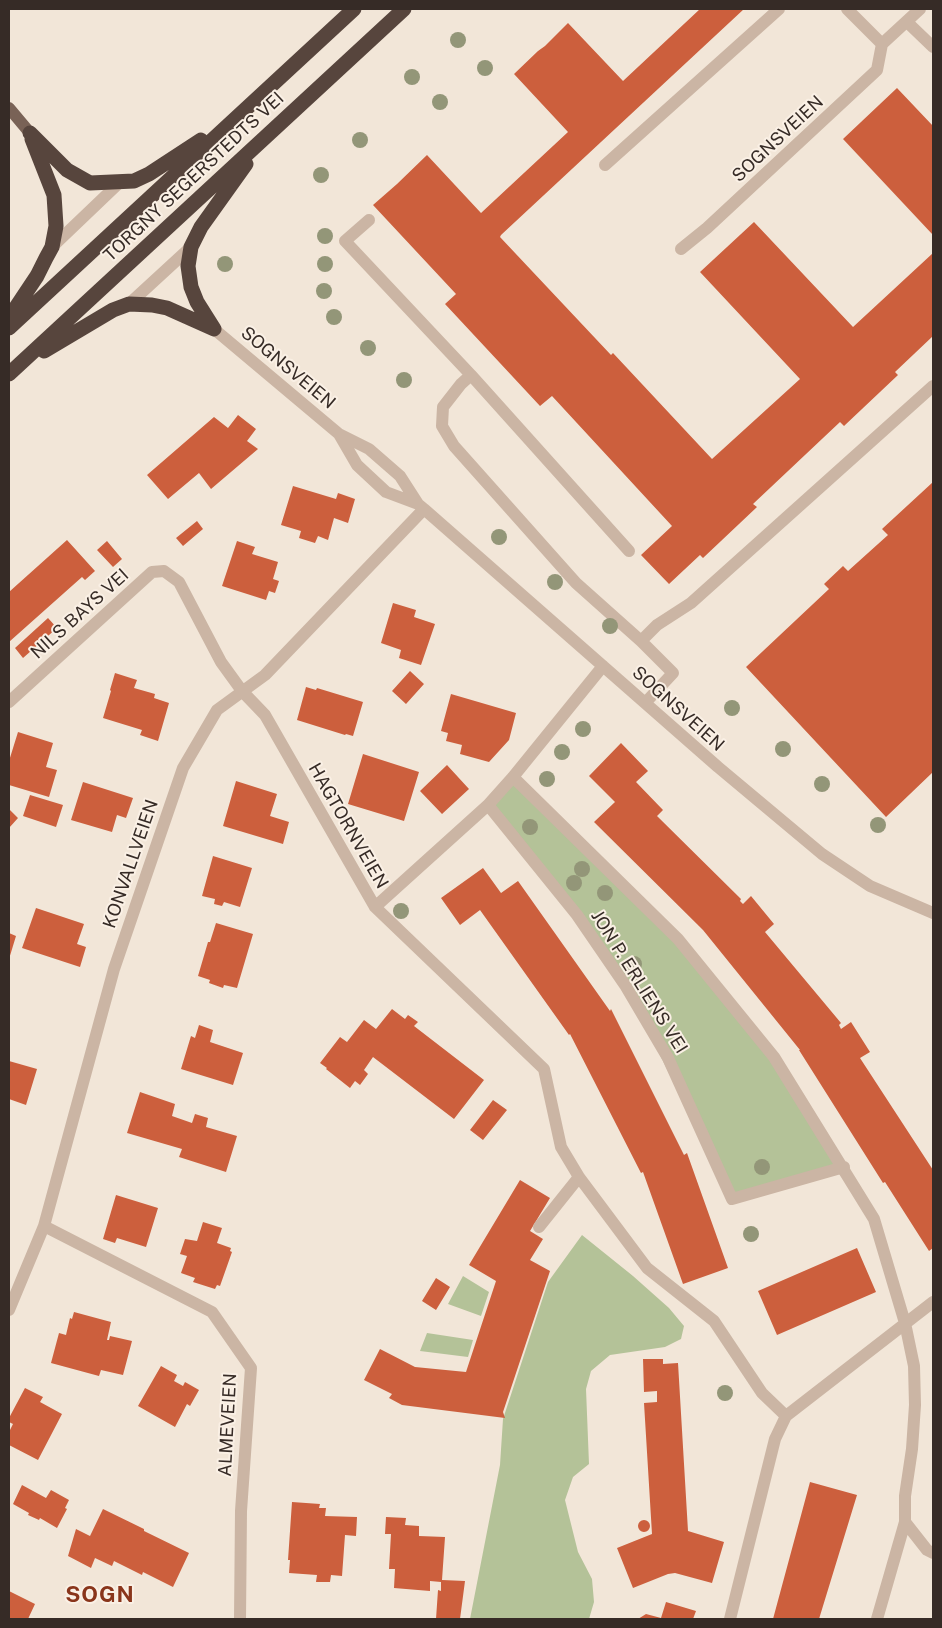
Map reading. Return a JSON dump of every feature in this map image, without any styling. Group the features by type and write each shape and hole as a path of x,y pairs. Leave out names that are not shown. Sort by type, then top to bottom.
{"highway":[{"name":"TORGNY SEGERSTEDTS VEI","path":"9,328 354,9"},
{"name":"TORGNY SEGERSTEDTS VEI","path":"13,370 404,9"},
{"path":"30,134 67,170 90,183 119,183 134,181 149,174 238,116"},
{"path":"9,318 37,276 52,247 56,226 54,195 30,134"},
{"path":"214,328 197,302 191,288 188,266 191,247 201,227 264,139"},
{"path":"13,370 113,310 129,304 167,308 214,328"}],"main road":[{"path":"9,108 30,134"}],"street":[{"path":"605,166 779,9"},
{"path":"847,9 882,44 920,9"},
{"path":"907,22 933,47"},
{"name":"SOGNSVEIEN","path":"681,249 707,228 878,70 882,44"},
{"path":"52,247 119,183"},
{"path":"369,220 345,241 471,375 629,550"},
{"path":"129,304 191,247"},
{"name":"SOGNSVEIEN","path":"214,328 339,434 369,449 400,476 421,507 718,767 822,854 870,886 933,913"},
{"path":"471,375 461,384 443,407 442,426 454,446 576,583 641,641 673,673 646,702"},
{"path":"641,641 657,625 691,603 933,386"},
{"name":"SOGNSVEIEN","path":"339,434 357,465 386,492 421,507"},
{"name":"KONVALLVEIEN","path":"9,1310 44,1226 114,968 182,768 217,710 264,675 421,507"},
{"name":"HAGTORNVEIEN","path":"152,572 164,571 179,582 221,662 242,690 265,715 374,907 488,805 603,666"},
{"name":"NILS BAYS VEI","path":"9,702 152,572"},
{"path":"513,777 678,939 774,1056 874,1219 905,1323 914,1366 915,1405 912,1450 905,1496 906,1522 877,1619"},
{"name":"JON P. ERLIENS VEI","path":"488,805 577,915 625,984 668,1058 732,1199 844,1168"},
{"path":"374,907 544,1069 561,1147 579,1177 647,1268 714,1321 762,1392 786,1416"},
{"path":"539,1227 579,1177"},
{"name":"ALMEVEIEN","path":"44,1226 212,1312 251,1368 240,1511 240,1619"},
{"path":"730,1619 775,1439 786,1416 933,1302"},
{"path":"906,1522 927,1550 933,1553"}],"green space":[{"path":"513,777 678,939 774,1057 844,1167 732,1199 625,985 488,805"},
{"path":"582,1235 669,1308 684,1326 681,1339 665,1347 610,1355 591,1371 586,1389 589,1464 573,1477 565,1500 578,1552 592,1579 594,1602 589,1619 470,1619 500,1465 503,1419 548,1282"},
{"path":"463,1276 489,1292 481,1316 448,1304"},
{"path":"427,1333 473,1340 468,1357 420,1351"}],"building":[{"path":"700,9 744,9 500,237 611,355 613,353 712,459 800,379 700,272 754,222 853,327 933,253 933,336 895,372 898,375 844,426 840,422 753,504 757,507 703,558 700,555 669,584 641,555 672,526 552,396 540,406 445,304 456,294 373,205 427,155 481,213 568,132 514,74 568,23 623,81"},
{"path":"897,88 933,126 933,235 843,139"},
{"path":"238,415 256,429 247,441 258,449 211,489 199,473 168,499 147,475 214,417 228,428"},
{"path":"933,482 933,772 886,817 746,667 829,589 824,584 843,566 848,571 888,535 882,529"},
{"path":"293,486 336,499 338,493 355,499 348,523 334,518 328,540 318,536 315,543 299,538 301,531 281,525"},
{"path":"197,521 203,529 183,546 176,538"},
{"path":"67,540 95,571 85,580 82,577 9,642 9,592"},
{"path":"107,541 122,559 113,567 97,550"},
{"path":"237,541 255,547 252,554 278,562 273,579 279,581 275,593 269,591 266,600 222,586"},
{"path":"393,603 416,610 414,617 435,624 421,665 399,658 401,650 381,643"},
{"path":"48,618 57,628 23,658 15,648"},
{"path":"410,671 424,684 406,704 392,691"},
{"path":"115,673 137,680 134,688 155,694 154,698 169,703 158,741 140,735 142,730 103,718"},
{"path":"306,687 316,690 317,688 363,702 353,736 297,720"},
{"path":"451,694 516,713 509,740 489,762 460,754 462,745 446,741 448,733 441,731"},
{"path":"18,732 53,743 46,767 57,770 49,797 9,785 9,761"},
{"path":"621,743 648,771 636,782 663,810 657,816 741,899 740,901 743,904 751,896 774,924 765,932 841,1023 839,1025 841,1029 851,1022 870,1052 860,1058 933,1170 933,1248 929,1251 885,1182 883,1183 800,1050 703,930 594,822 615,802 589,776"},
{"path":"363,754 419,772 404,821 348,804"},
{"path":"447,765 469,789 442,814 420,791"},
{"path":"236,781 277,794 270,816 289,822 283,844 223,826"},
{"path":"83,782 133,798 126,818 117,815 112,832 71,820"},
{"path":"30,795 63,805 56,827 23,816"},
{"path":"9,809 18,818 9,828"},
{"path":"213,856 252,868 240,907 224,902 222,906 214,904 215,899 202,896"},
{"path":"483,868 501,893 518,881 610,1011 611,1009 684,1155 687,1153 728,1268 683,1284 643,1172 641,1173 570,1034 480,910 460,925 441,898"},
{"path":"36,908 84,924 77,944 86,947 80,967 22,948"},
{"path":"216,923 253,934 237,988 224,985 223,988 209,983 210,980 198,976"},
{"path":"9,933 16,936 9,959"},
{"path":"392,1009 405,1019 408,1015 418,1022 414,1026 484,1080 454,1119 373,1057 364,1070 368,1074 360,1085 355,1081 350,1088 320,1063 340,1037 347,1042 364,1020 376,1029"},
{"path":"199,1025 213,1030 210,1042 243,1053 233,1085 181,1069 191,1036 195,1038"},
{"path":"9,1061 37,1069 26,1105 9,1099"},
{"path":"140,1092 175,1104 172,1116 192,1123 195,1114 208,1118 206,1127 237,1136 226,1172 179,1157 182,1149 127,1133"},
{"path":"493,1100 507,1110 483,1140 470,1130"},
{"path":"520,1180 550,1198 530,1231 543,1239 530,1260 550,1271 503,1412 505,1418 402,1405 389,1398 392,1394 364,1380 380,1349 415,1367 466,1372 496,1281 469,1265"},
{"path":"116,1195 158,1208 146,1247 117,1238 115,1243 103,1239"},
{"path":"203,1222 222,1228 217,1243 231,1248 230,1251 232,1252 220,1286 217,1285 215,1289 193,1282 195,1278 181,1273 187,1256 180,1254 185,1239 197,1241"},
{"path":"857,1248 876,1292 777,1335 758,1291"},
{"path":"436,1278 450,1287 436,1310 422,1301"},
{"path":"74,1312 111,1322 107,1340 109,1340 110,1336 132,1341 123,1375 101,1370 99,1376 51,1363 59,1333 66,1335 70,1318 72,1319"},
{"path":"643,1359 663,1359 663,1364 678,1363 688,1531 724,1542 712,1583 675,1573 633,1588 617,1548 652,1534 644,1403 657,1402 657,1391 644,1392"},
{"path":"161,1366 177,1375 174,1381 183,1386 185,1382 199,1390 190,1406 187,1404 175,1427 138,1406"},
{"path":"25,1388 43,1397 40,1402 62,1414 38,1460 9,1445 9,1432 13,1424 9,1422 9,1418"},
{"path":"810,1482 857,1495 819,1619 773,1619"},
{"path":"22,1485 46,1498 51,1490 69,1500 65,1508 67,1509 57,1528 40,1518 39,1520 28,1515 29,1513 13,1504"},
{"path":"292,1502 320,1504 319,1508 326,1508 325,1516 357,1517 356,1536 345,1535 342,1576 331,1575 330,1582 316,1582 317,1575 289,1573 290,1560 288,1560"},
{"path":"103,1509 189,1553 173,1587 143,1572 142,1575 114,1561 112,1566 95,1558 91,1568 68,1556 76,1529 90,1536"},
{"path":"386,1517 406,1518 405,1525 419,1526 419,1536 445,1537 442,1580 465,1581 460,1619 436,1619 438,1590 441,1591 441,1582 430,1581 430,1591 394,1588 395,1569 389,1569 391,1534 385,1534"},
{"path":"646,1520 649,1521 649,1531 642,1532 639,1531 638,1524 639,1521"},
{"path":"9,1591 35,1604 28,1619 9,1619"},
{"path":"666,1602 696,1611 693,1619 638,1619 646,1614 661,1618"}],"district":[{"name":"SOGN","path":"100,1595"}]}
